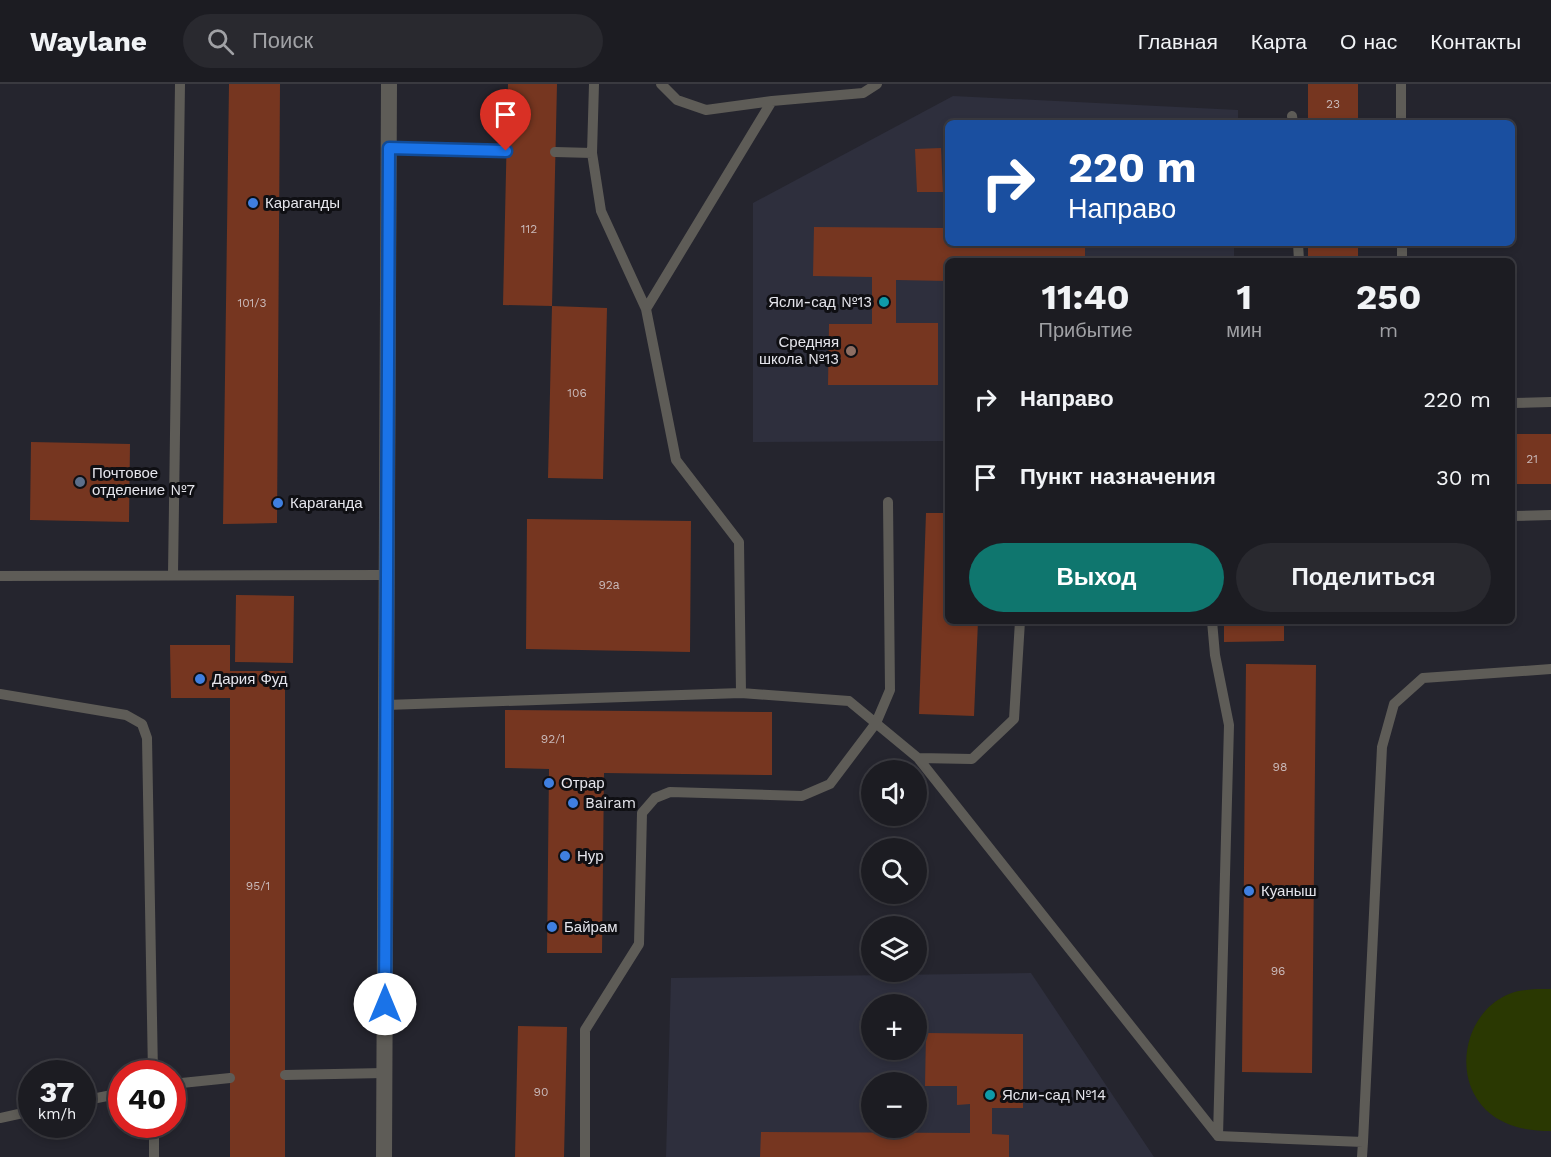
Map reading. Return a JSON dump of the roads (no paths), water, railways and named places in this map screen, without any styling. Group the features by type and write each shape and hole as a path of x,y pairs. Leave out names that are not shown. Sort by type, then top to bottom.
{"street":[{"path":"384,1157 389,84"}],"lane":[{"path":"173,574 180,84"},
{"path":"594,84 592,153 601,212 646,309 676,460 739,542 741,693"},
{"path":"661,84 677,100 706,110 772,101 863,93 876,84"},
{"path":"1401,84 1401,120"},
{"path":"646,309 772,101"},
{"path":"389,148 506,151"},
{"path":"555,152 592,153"},
{"path":"1515,403 1551,402"},
{"path":"585,1157 585,1030 639,944 642,813 655,798 670,792 802,796 830,784 876,723 890,690 888,502"},
{"path":"1515,516 1551,515"},
{"path":"0,576 387,575"},
{"path":"918,758 972,759 1014,719 1020,624"},
{"path":"1212,624 1215,655 1229,725 1218,1136"},
{"path":"1362,1157 1383,747 1394,704 1423,678 1551,669"},
{"path":"386,705 741,693 849,701 918,758 1218,1136 1363,1142"},
{"path":"0,694 126,715 142,724 147,738 153,1060"},
{"path":"285,1075 384,1073"},
{"path":"186,1083 230,1078"},
{"path":"0,1118 18,1115"},
{"path":"154,1138 154,1157"}],"place":[{"name":"Караганды","path":"253,203"},
{"name":"Ясли-сад №13","path":"884,302"},
{"name":"Средняя школа №13","path":"851,351"},
{"name":"Почтовое отделение №7","path":"80,482"},
{"name":"Караганда","path":"278,503"},
{"name":"Дария Фуд","path":"200,679"},
{"name":"Отрар","path":"549,783"},
{"name":"Bairam","path":"573,803"},
{"name":"Нур","path":"565,856"},
{"name":"Куаныш","path":"1249,891"},
{"name":"Байрам","path":"552,927"},
{"name":"Ясли-сад №14","path":"990,1095"}]}
